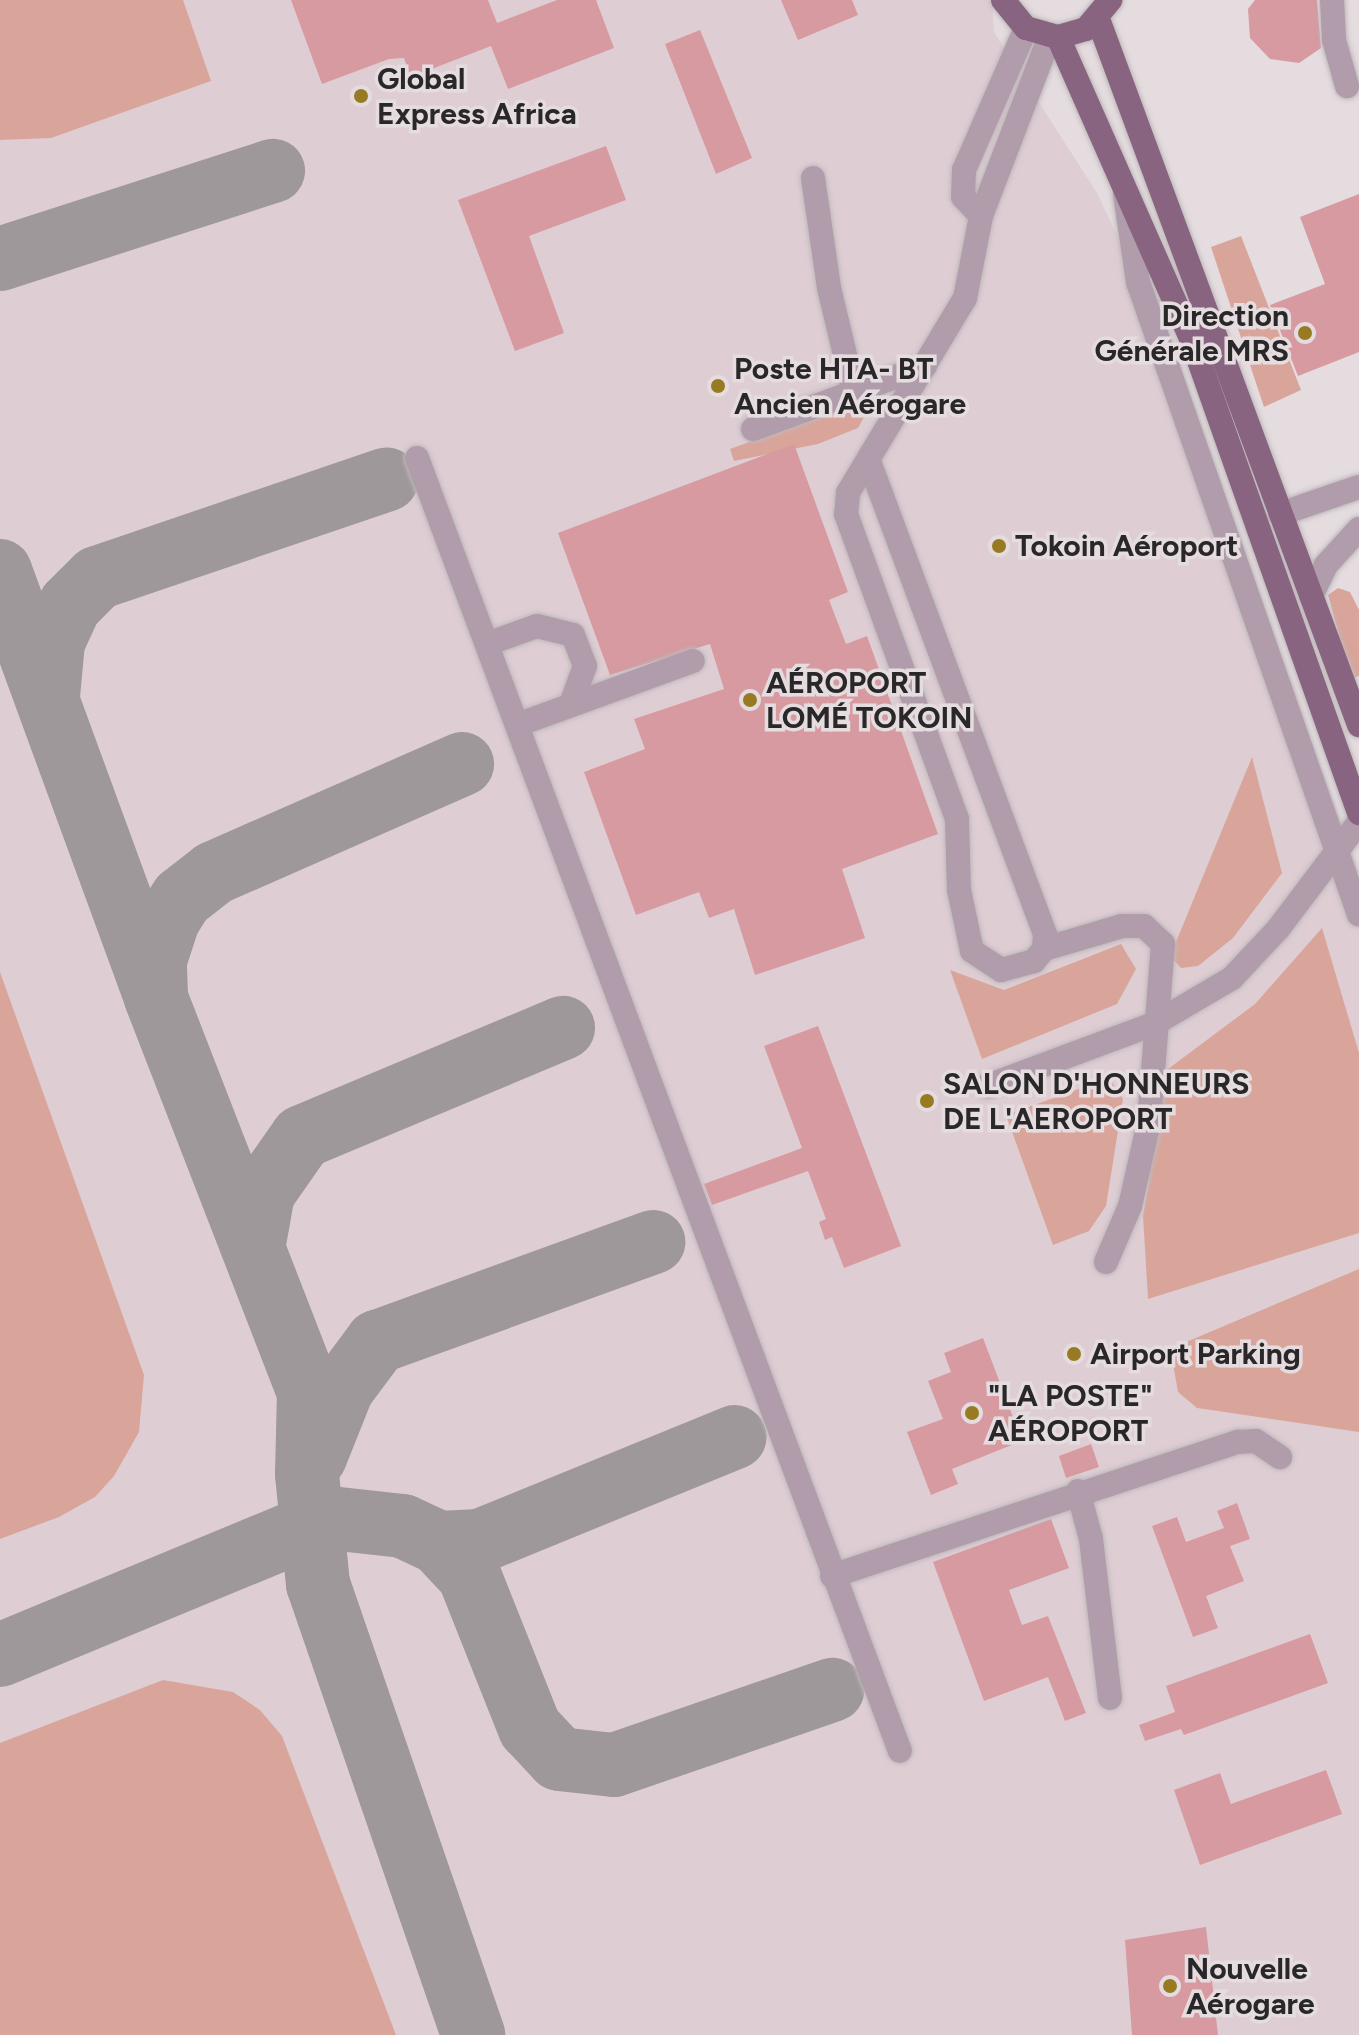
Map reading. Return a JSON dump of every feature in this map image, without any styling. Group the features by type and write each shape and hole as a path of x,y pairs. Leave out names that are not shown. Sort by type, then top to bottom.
{"main road":[{"path":"1003,0 1026,28 1054,36 1104,10 1280,514 1356,709"},
{"path":"1054,36 1122,172 1191,338 1359,813"}],"lane":[{"path":"1332,0 1334,40 1347,86"},
{"path":"981,216 963,197 964,170 1026,28"},
{"path":"870,464 1045,934 1044,949 1034,961 1001,970 972,951 959,890 957,819 846,514 848,493 870,464 965,298 981,216 1054,36"},
{"path":"1122,172 1138,282 1333,852 1359,915"},
{"path":"813,178 829,288 854,392"},
{"path":"753,429 925,366"},
{"path":"417,458 832,1576 900,1751"},
{"path":"1280,514 1359,487"},
{"path":"1311,596 1326,565 1359,529"},
{"path":"1326,565 1359,555"},
{"path":"487,644 537,626 573,635 585,666 571,704"},
{"path":"517,725 693,661"},
{"path":"1323,712 1356,709"},
{"path":"987,1086 1154,1024 1232,978 1278,929 1333,852 1359,822"},
{"path":"1044,949 1144,926 1163,944 1154,1024 1149,1122 1130,1206 1106,1262"},
{"path":"832,1576 1078,1491 1238,1442 1256,1441 1280,1457"},
{"path":"1078,1491 1092,1550 1110,1698"}],"shaded area":[{"path":"0,0 992,0 994,32 1097,193 1161,327 1359,872 1359,2035 0,2035"},
{"path":"0,0 183,0 211,81 51,138 0,140"},
{"path":"1241,236 1301,390 1264,407 1211,247"},
{"path":"850,405 865,415 858,428 818,444 734,461 730,449"},
{"path":"1338,588 1350,592 1359,610 1359,676 1351,679 1328,595"},
{"path":"1252,757 1282,873 1233,938 1198,966 1181,968 1171,957 1176,942"},
{"path":"1322,928 1359,1053 1359,1233 1148,1299 1143,1216 1168,1069 1255,1004"},
{"path":"1121,944 1136,969 1117,1004 982,1059 950,970 1004,990"},
{"path":"0,972 144,1375 139,1432 114,1476 95,1497 59,1517 0,1539"},
{"path":"1109,1078 1123,1099 1106,1206 1089,1231 1053,1245 1006,1115"},
{"path":"1359,1269 1359,1432 1197,1408 1178,1392 1172,1358 1179,1345"},
{"path":"163,1680 233,1692 260,1710 282,1736 396,2035 0,2035 0,1743"}],"building":[{"path":"291,0 488,0 497,23 557,0 596,0 614,48 508,89 491,46 411,77 404,58 389,59 322,84"},
{"path":"781,0 852,0 858,15 798,40"},
{"path":"1255,0 1317,0 1321,48 1299,63 1270,59 1250,38 1248,9"},
{"path":"700,30 752,158 716,174 665,44"},
{"path":"606,146 626,200 529,236 564,333 515,351 458,200"},
{"path":"1359,194 1359,352 1298,376 1270,305 1325,284 1300,217"},
{"path":"794,444 848,592 829,600 846,644 867,636 938,834 842,869 865,938 755,975 734,909 709,918 699,892 636,915 584,772 645,749 634,719 724,689 710,644 610,675 558,533"},
{"path":"818,1026 901,1246 844,1268 832,1237 825,1240 819,1222 826,1219 808,1171 712,1205 704,1184 802,1148 764,1046"},
{"path":"983,1338 1022,1441 952,1469 958,1484 931,1495 907,1432 943,1419 928,1381 951,1372 944,1353"},
{"path":"1091,1444 1099,1467 1066,1478 1059,1456"},
{"path":"1237,1503 1250,1539 1230,1546 1244,1581 1206,1596 1218,1628 1193,1637 1152,1526 1177,1517 1186,1542 1224,1528 1217,1511"},
{"path":"1051,1519 1069,1568 1009,1590 1022,1625 1048,1616 1086,1713 1065,1721 1048,1677 984,1701 933,1562"},
{"path":"1310,1634 1328,1683 1184,1735 1181,1729 1145,1741 1139,1725 1175,1712 1166,1686"},
{"path":"1326,1770 1342,1814 1200,1865 1174,1790 1220,1773 1231,1804"},
{"name":"Nouvelle Aérogare","path":"1206,1927 1218,2035 1132,2035 1125,1940"}],"taxiway":[{"path":"0,259 273,171"},
{"path":"48,696 53,642 70,605 97,578 387,479"},
{"path":"0,571 156,998 309,1392 307,1474 318,1584 473,2035"},
{"path":"156,996 155,960 168,920 182,898 214,873 462,764"},
{"path":"254,1243 263,1193 302,1137 563,1028"},
{"path":"315,1457 342,1389 377,1342 653,1242"},
{"path":"439,1543 480,1541 735,1437"},
{"path":"0,1655 330,1518 403,1526 439,1543 469,1575 530,1728 559,1759 614,1765 832,1690"}],"place":[{"name":"Global Express Africa","path":"361,96"},
{"name":"Direction Générale MRS","path":"1305,333"},
{"name":"Poste HTA- BT Ancien Aérogare","path":"718,386"},
{"name":"Tokoin Aéroport","path":"999,546"},
{"name":"AÉROPORT LOMÉ TOKOIN","path":"750,700"},
{"name":"SALON D'HONNEURS DE L'AEROPORT","path":"927,1101"},
{"name":"Airport Parking","path":"1074,1354"},
{"name":"\"LA POSTE\" AÉROPORT","path":"972,1413"},
{"name":"Nouvelle Aérogare","path":"1170,1986"}]}
